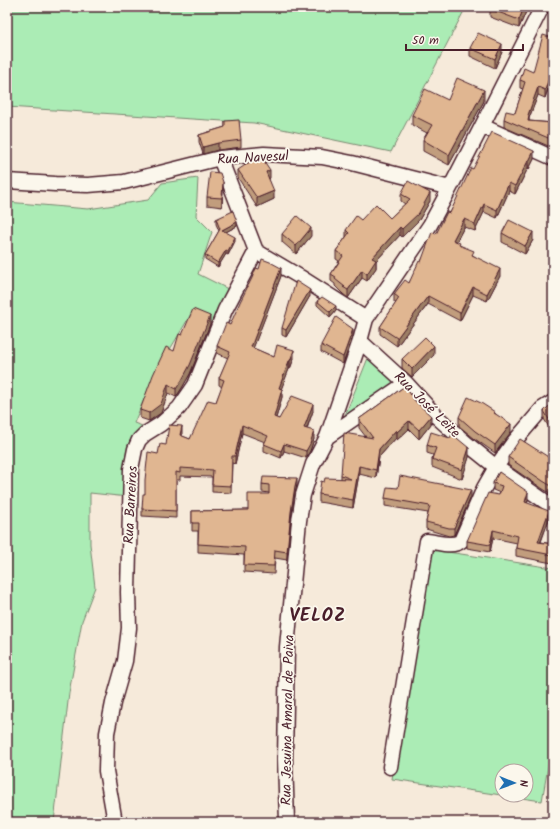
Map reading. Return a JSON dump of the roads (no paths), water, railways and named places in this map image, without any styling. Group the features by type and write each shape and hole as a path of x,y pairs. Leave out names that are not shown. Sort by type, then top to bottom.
{"street":[{"name":"Rua Jesuina Amaral de Paiva","path":"287,822 285,759 287,647 299,521 303,495 313,464 327,438 366,319 430,225 542,7"},
{"path":"482,126 553,158"},
{"name":"Rua Navesul","path":"7,181 88,185 124,182 220,158 264,154 322,157 352,163 450,188"},
{"path":"220,158 256,251 366,319"},
{"name":"Rua Barreiros","path":"115,822 106,771 107,733 113,702 125,661 129,628 128,592 131,469 135,449 139,440 145,434 162,424 179,408 195,385 225,310 256,251"},
{"name":"Rua José Leite","path":"360,341 406,383 437,417 466,443 496,467 553,507"},
{"path":"327,438 406,383"},
{"path":"390,767 427,540 452,545 461,541 484,488 496,467 513,443 542,409 553,402"}],"district":[{"name":"VELOZ","path":"318,616"}]}
